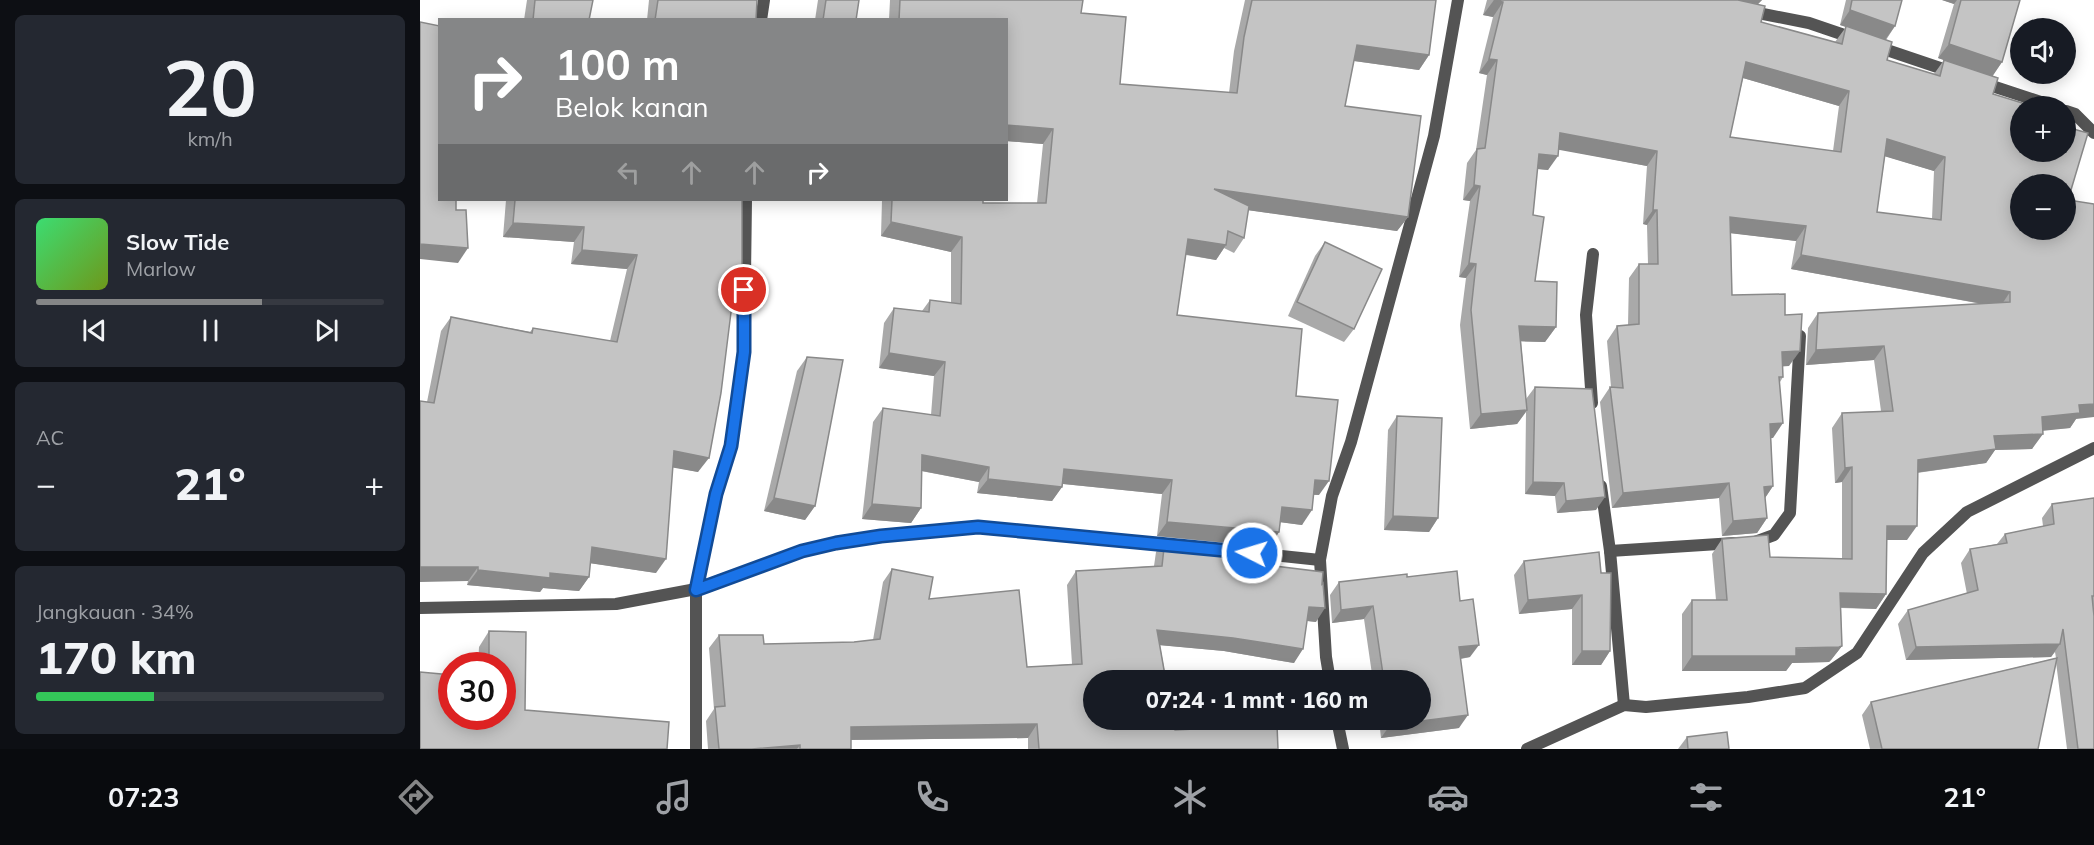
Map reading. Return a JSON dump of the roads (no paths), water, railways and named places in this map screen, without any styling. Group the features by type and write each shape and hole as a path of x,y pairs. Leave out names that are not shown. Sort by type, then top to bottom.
{"street":[{"path":"761,18 764,0"},
{"path":"1328,670 1320,560 1332,496 1351,442 1434,136 1458,0"},
{"path":"1740,9 1809,23 2024,96"},
{"path":"2076,115 2094,133"},
{"path":"696,749 696,590 716,494 731,446 744,352 746,201"},
{"path":"1593,254 1586,315 1593,416"},
{"path":"1610,551 1755,542 1774,536 1790,513 1800,322"},
{"path":"1527,749 1624,705 1657,706 1748,697 1805,688 1857,653 1923,553 1967,512 2094,448"},
{"path":"1599,473 1610,551 1624,705"},
{"path":"420,608 616,604 696,590 802,551 836,543 881,536 978,527 1191,547"},
{"path":"1250,553 1320,560"},
{"path":"1339,730 1343,749"}]}
